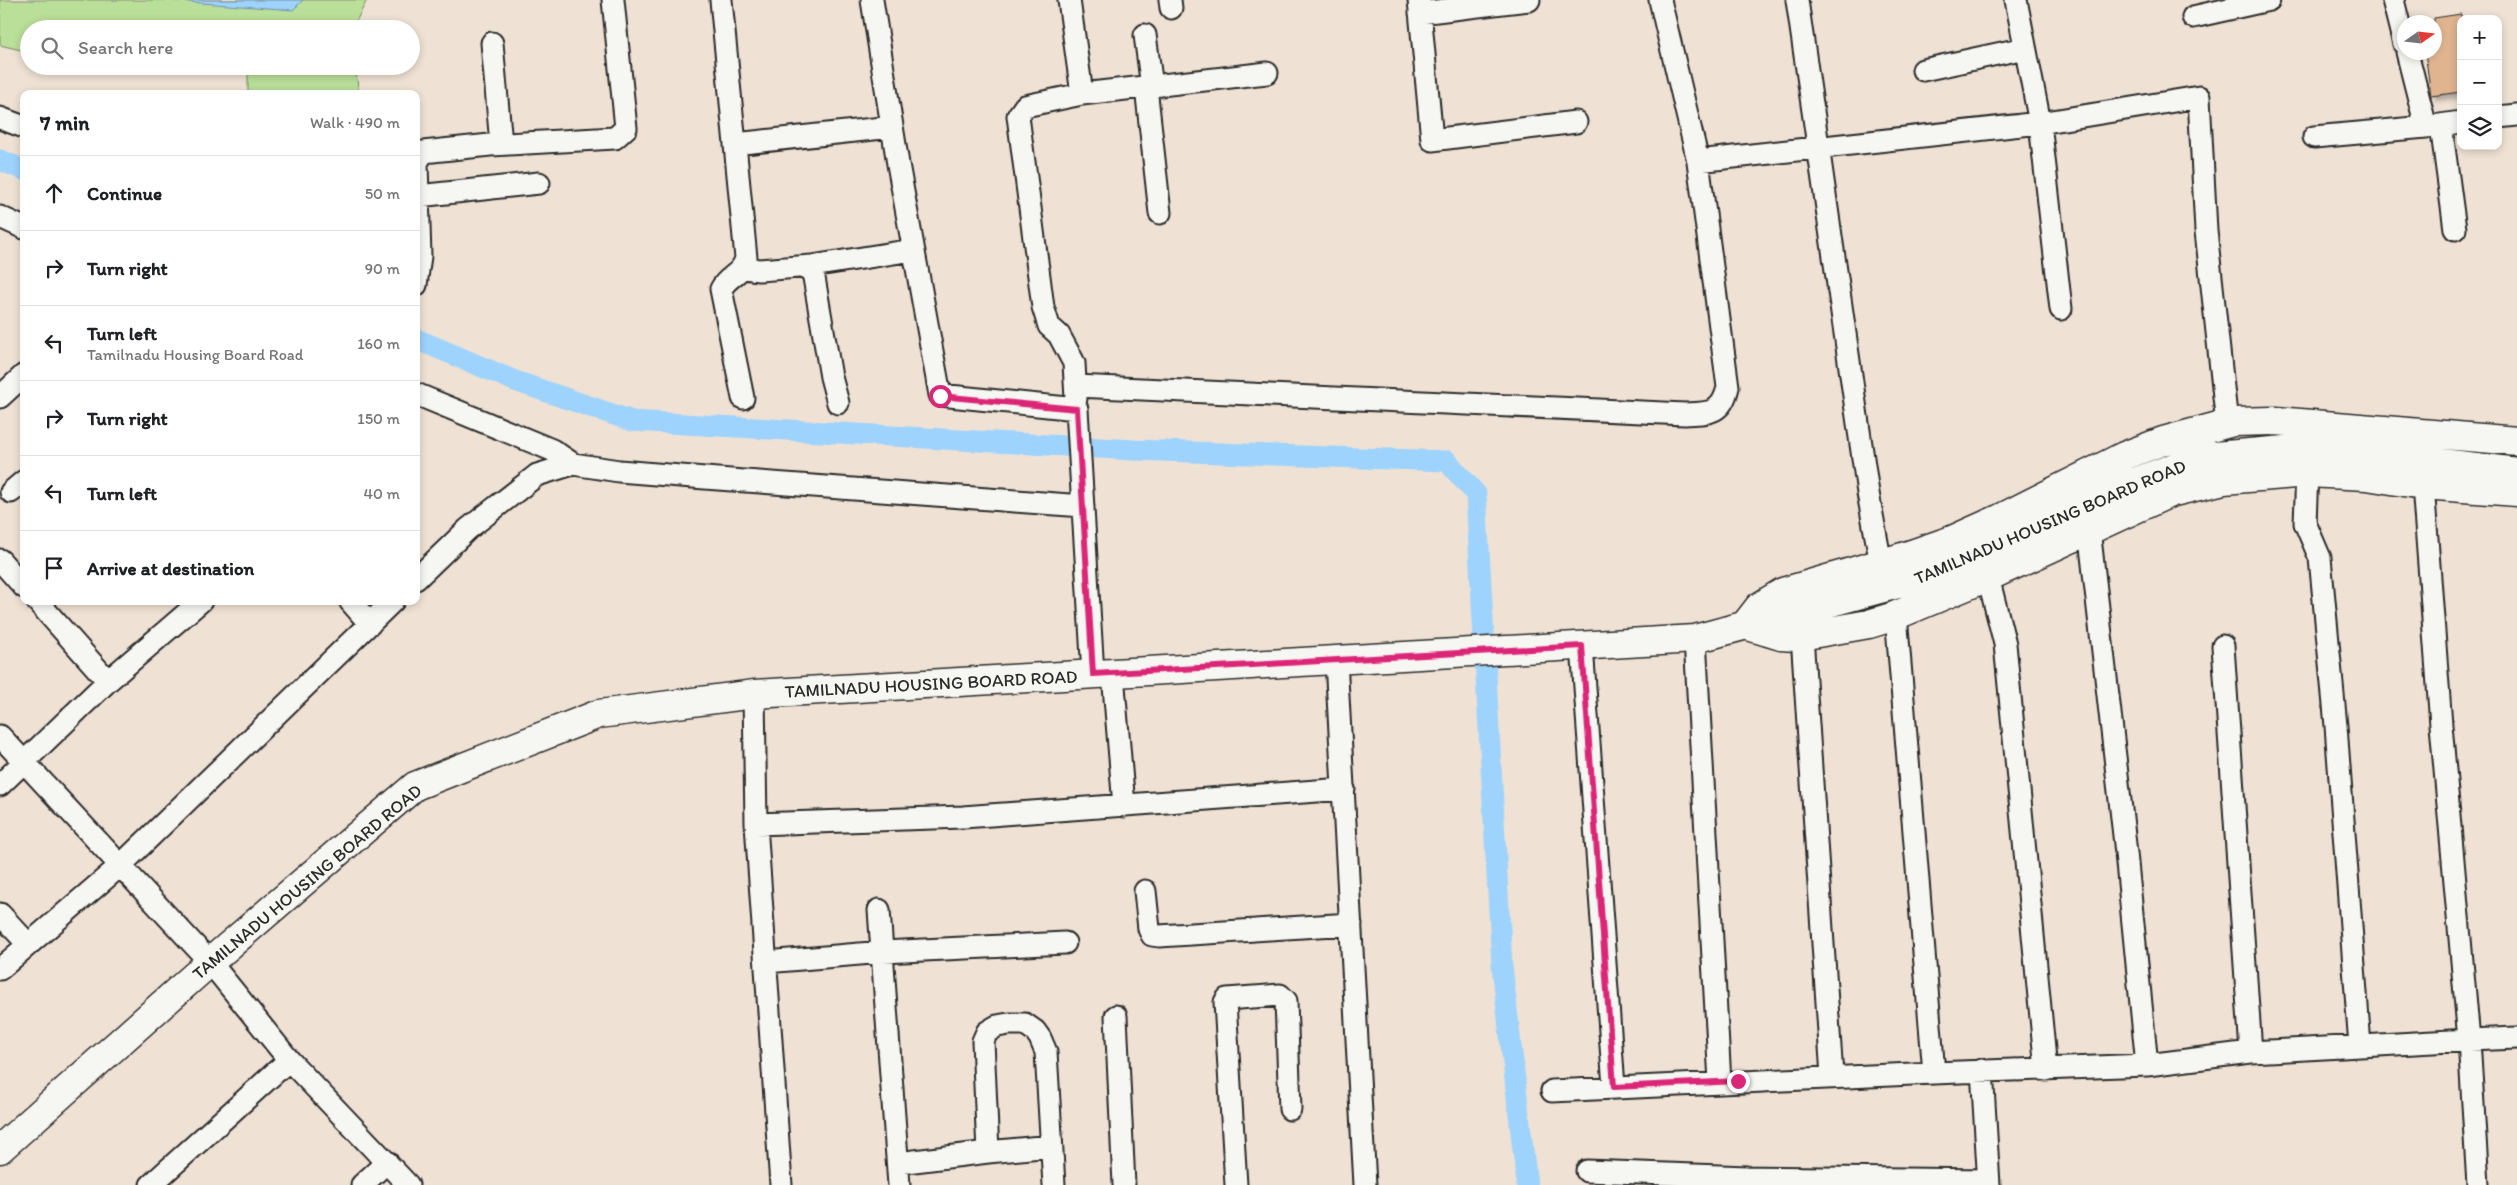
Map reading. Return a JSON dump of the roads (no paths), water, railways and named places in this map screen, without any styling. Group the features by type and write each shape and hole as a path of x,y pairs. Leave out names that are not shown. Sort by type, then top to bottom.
{"street":[{"path":"420,156 422,152 501,144 615,138 626,128 613,0"},
{"path":"721,0 745,239 744,268 726,280 721,289 743,398"},
{"path":"872,0 913,250 940,396 1077,417"},
{"path":"1068,0 1082,94"},
{"path":"1529,0 1419,6 1432,140 1576,122"},
{"path":"1076,386 1685,414 1708,413 1718,408 1726,398 1728,387 1698,161 1660,0"},
{"path":"1796,0 1867,483 1881,564"},
{"path":"2016,0 2040,124 2060,309"},
{"path":"2193,16 2269,0"},
{"path":"2393,0 2397,16"},
{"path":"1145,36 1160,213"},
{"path":"492,43 501,144"},
{"path":"1923,70 2025,48"},
{"path":"2411,60 2442,125 2455,229"},
{"path":"1124,806 1103,674 1083,506 1074,363 1060,335 1049,326 1043,307 1018,116 1024,106 1082,94 1267,72"},
{"path":"1698,161 2040,124 2199,97 2206,231 2227,424"},
{"path":"2502,117 2517,115"},
{"path":"0,118 20,126"},
{"path":"2314,136 2442,125"},
{"path":"735,144 892,127"},
{"path":"420,196 539,183"},
{"path":"0,217 20,226"},
{"path":"744,268 758,270 812,266 913,250"},
{"path":"812,266 831,377 838,403"},
{"path":"0,397 20,381"},
{"path":"420,396 552,450 573,464 619,471 704,478 1083,506"},
{"path":"2517,441 2276,421 2227,424 2163,441 2124,456 1999,519 1952,540 1881,564 1783,592 1759,607 1746,625 1781,636 1801,623 1848,629 1896,615 1988,577 2170,493 2199,484 2307,473 2366,476 2424,485 2517,492"},
{"name":"TAMILNADU HOUSING BOARD ROAD","path":"1801,623 1946,568 2082,504 2137,481 2177,466 2214,456 2286,450 2348,453 2517,472"},
{"path":"420,575 468,529 537,475 573,464"},
{"path":"2307,473 2305,522 2320,558 2336,726 2360,1046"},
{"path":"2424,485 2441,725 2469,1040 2478,1185"},
{"path":"2089,529 2126,853 2147,1064"},
{"path":"0,560 20,582"},
{"path":"1988,577 2005,644 2046,1070"},
{"path":"41,605 108,681"},
{"path":"0,785 108,681 196,605"},
{"path":"353,605 370,624"},
{"path":"0,968 121,865 389,605"},
{"path":"1896,615 1934,1073"},
{"path":"1801,623 1832,1076"},
{"name":"TAMILNADU HOUSING BOARD ROAD","path":"0,1148 210,962 415,786 599,714 754,694 1695,639 1746,625"},
{"path":"1695,639 1720,1082"},
{"path":"1582,646 1614,1087"},
{"path":"2223,646 2251,1052"},
{"path":"1336,660 1365,1185"},
{"path":"754,694 756,824 781,1185"},
{"path":"0,736 210,962 289,1060 408,1185"},
{"path":"756,824 963,817 1344,789"},
{"path":"1145,891 1149,929 1152,935 1351,924"},
{"path":"880,910 900,1185"},
{"path":"0,914 28,944"},
{"path":"766,962 884,952 1064,943"},
{"path":"1236,1185 1225,1002 1227,999 1280,995 1284,997 1286,1001 1290,1109"},
{"path":"1116,1016 1124,1185"},
{"path":"988,1152 983,1041 987,1032 992,1029 1009,1024 1024,1024 1035,1031 1046,1052 1054,1185"},
{"path":"1552,1091 1832,1076 1982,1070 2046,1070 2147,1064 2251,1052 2517,1038"},
{"path":"151,1185 289,1060"},
{"path":"1587,1171 1988,1182 1982,1070"},
{"path":"898,1163 1051,1146"},
{"path":"362,1185 387,1162"}],"water":[{"path":"163,0 303,0 293,10"}],"waterway":[{"path":"0,160 20,168"},
{"path":"420,341 515,381 632,421 1134,450 1447,461 1476,494 1502,966 1527,1185"}]}
